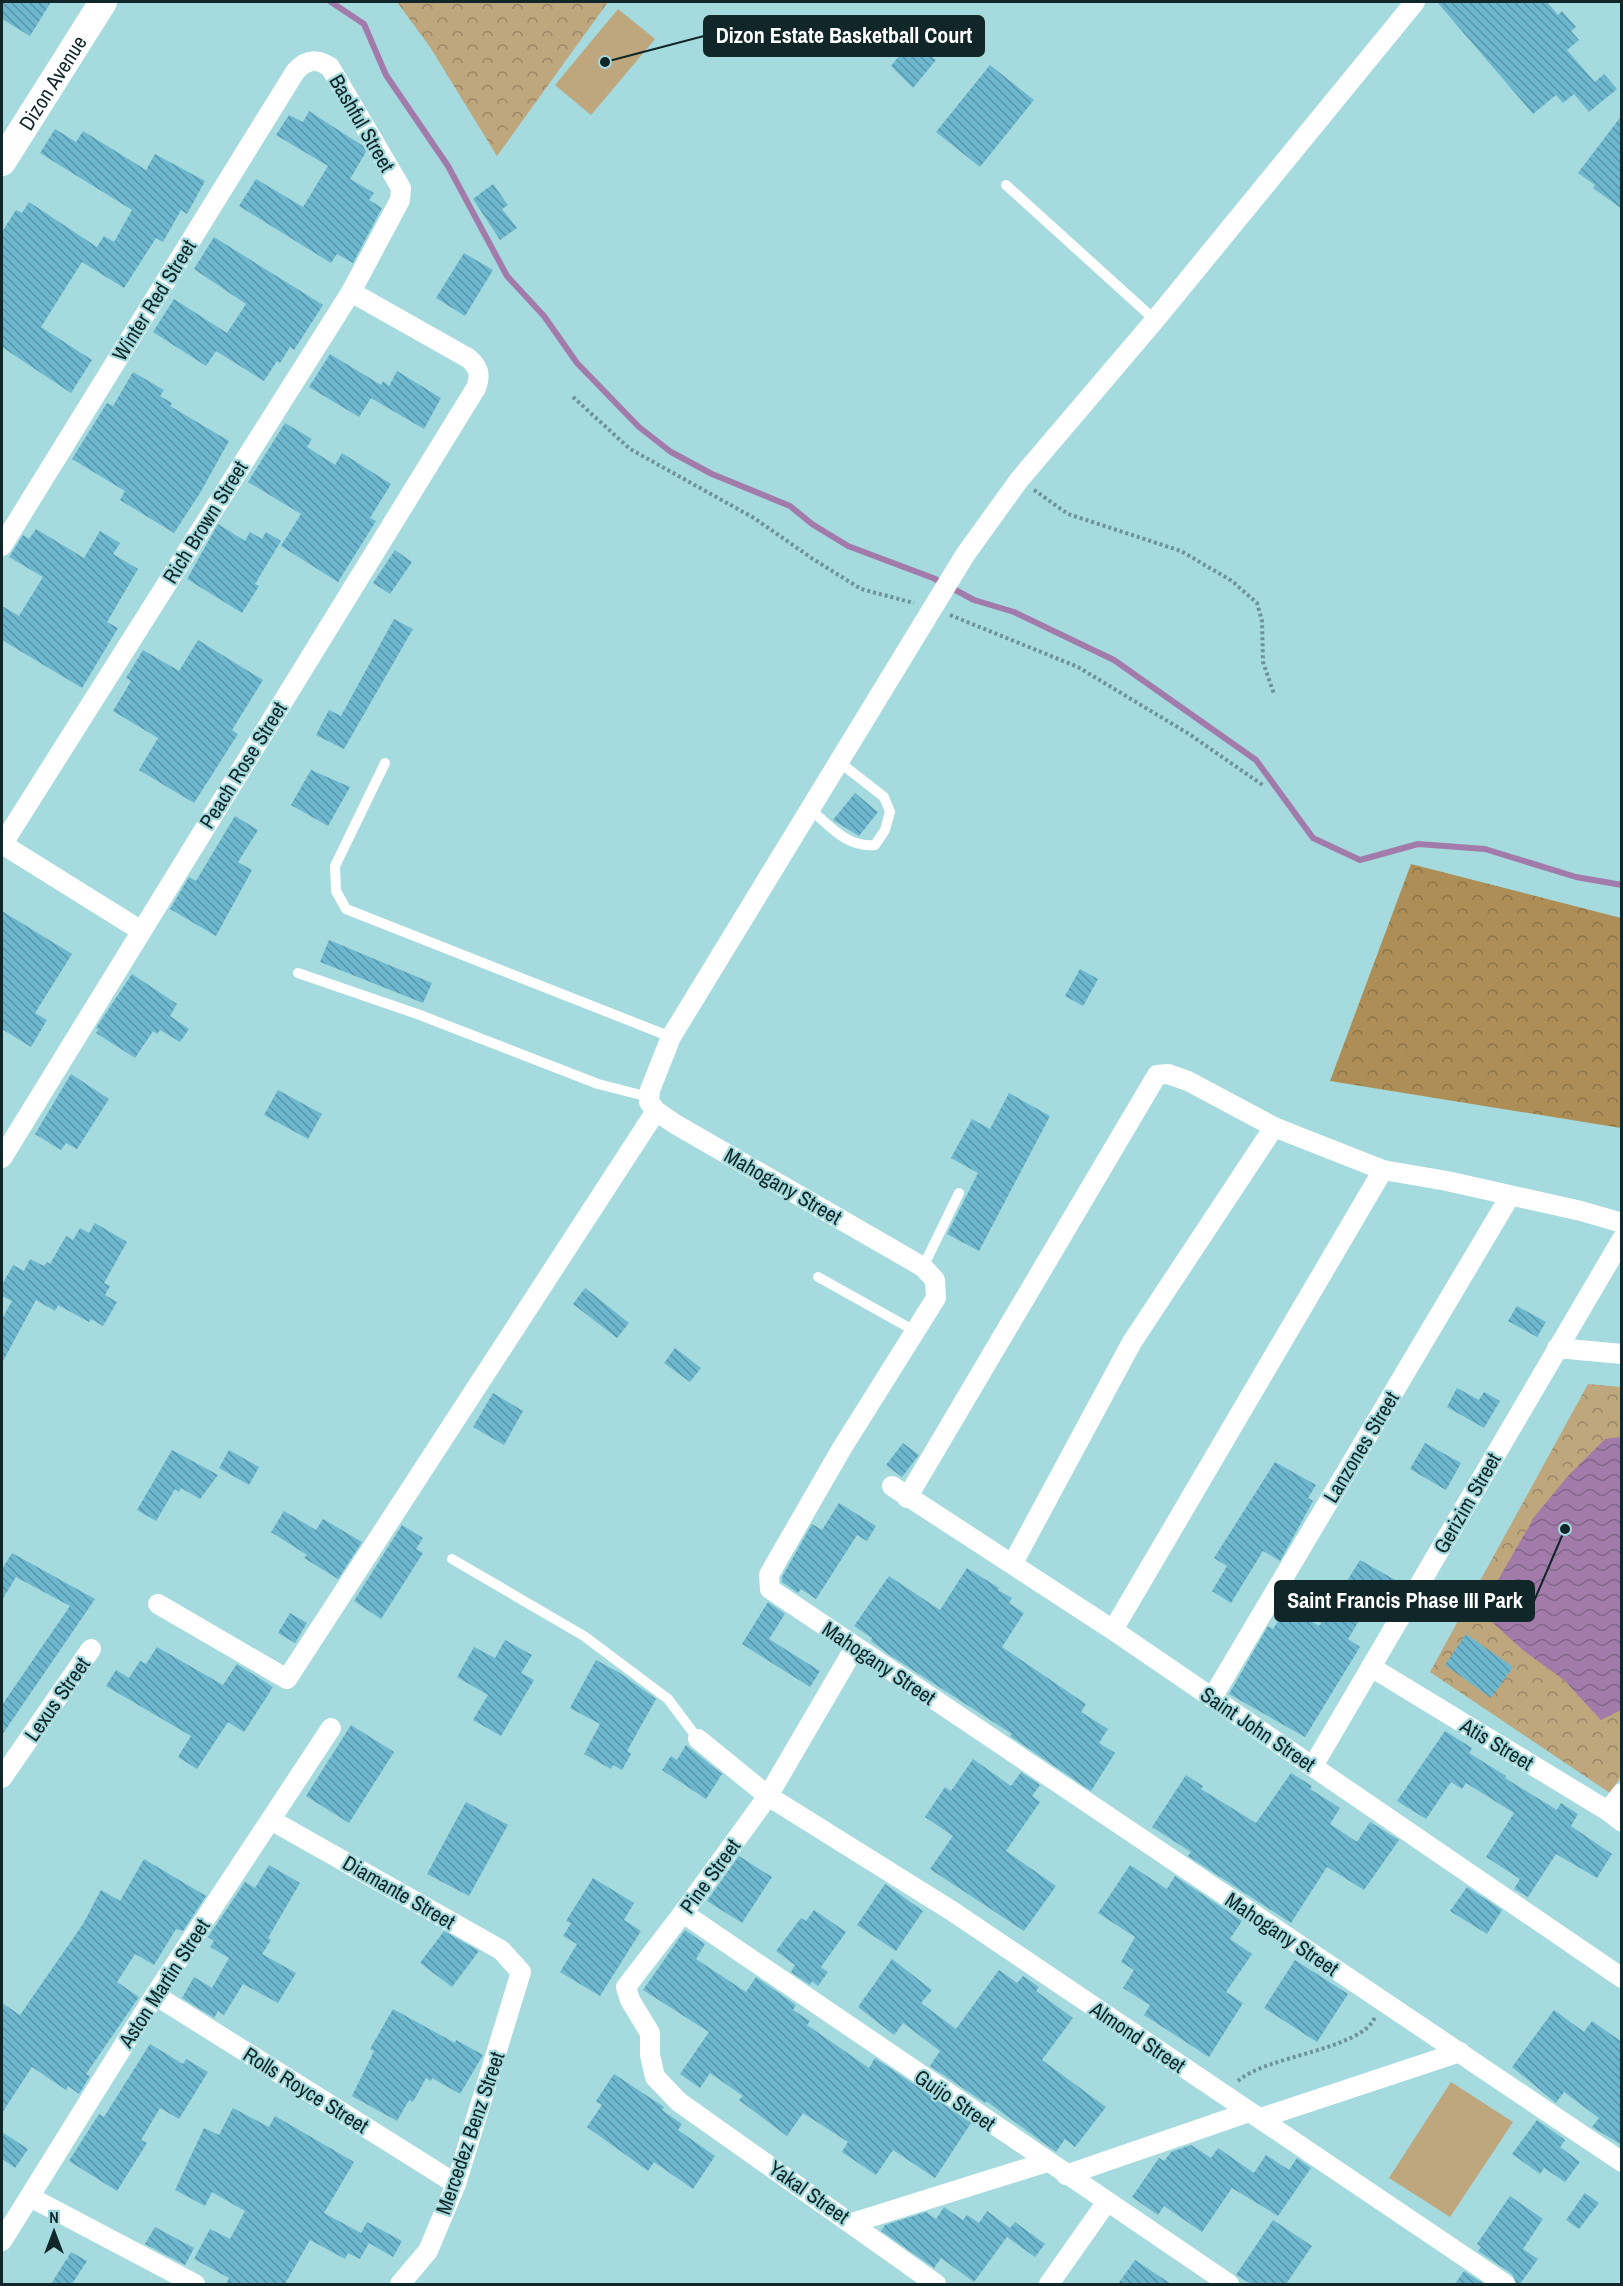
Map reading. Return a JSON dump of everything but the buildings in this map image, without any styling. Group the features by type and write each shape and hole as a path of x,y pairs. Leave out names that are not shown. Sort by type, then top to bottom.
{"street":[{"name":"Dizon Avenue","path":"2,162 104,2"},
{"path":"158,1604 287,1679 652,1104 671,1037 965,555 1019,480 1155,320 1415,2"},
{"name":"Bashful Street","path":"312,60 330,67 400,188 401,196"},
{"name":"Winter Red Street","path":"2,546 295,72 303,63 312,60"},
{"name":"Rich Brown Street","path":"2,844 351,292 401,196"},
{"name":"Peach Rose Street","path":"2,1158 140,930 476,388 480,378 478,370 468,358 351,292"},
{"path":"2,844 140,930"},
{"name":"Saint John Street","path":"1274,1126 1188,1081 1168,1074 1157,1075 899,1492 1013,1563 1113,1630 1622,1978"},
{"name":"Mahogany Street","path":"652,1104 923,1267 934,1280 936,1298 842,1448 769,1575 770,1590 1622,2162"},
{"path":"1013,1563 1132,1342 1274,1126 1383,1170 1510,1196 1622,1223"},
{"path":"1113,1630 1383,1170"},
{"name":"Lanzones Street","path":"1212,1698 1510,1196"},
{"name":"Gerizim Street","path":"1313,1766 1622,1239"},
{"path":"1557,1348 1622,1354"},
{"name":"Pine Street","path":"679,2102 655,2077 650,2055 650,2033 630,2000 626,1987 768,1796 855,1647"},
{"name":"Lexus Street","path":"2,1779 91,1649"},
{"name":"Atis Street","path":"1371,1667 1615,1817"},
{"name":"Aston Martin Street","path":"2,2241 155,1995 331,1728"},
{"name":"Almond Street","path":"698,1739 768,1796 952,1911 1505,2284"},
{"path":"1615,1817 1622,1793"},
{"name":"Diamante Street","path":"271,1820 501,1950 521,1972"},
{"name":"Guijo Street","path":"683,1913 1106,2203 1229,2284"},
{"name":"Mercedez Benz Street","path":"400,2284 428,2251 456,2184 521,1972"},
{"name":"Rolls Royce Street","path":"155,1995 456,2184"},
{"path":"1066,2175 1460,2052"},
{"name":"Yakal Street","path":"679,2102 936,2284"},
{"path":"852,2223 1047,2162"},
{"path":"30,2197 195,2284"},
{"path":"1049,2284 1106,2203"}],"lane":[{"path":"1006,185 1155,320"},
{"path":"810,809 849,842 862,847 875,845 885,830 890,812 884,797 838,761"},
{"path":"385,763 335,866 336,891 346,909 671,1037"},
{"path":"298,973 420,1015 652,1104"},
{"path":"923,1267 959,1193"},
{"path":"818,1277 915,1331"},
{"path":"452,1559 584,1636 668,1699 698,1739"}],"path":[{"path":"573,397 630,449 754,518 813,560 861,589 937,602 1078,667 1189,734 1264,786"},
{"path":"1019,480 1068,514 1181,551 1232,581 1257,603 1262,621 1263,662 1274,694"},
{"path":"1224,2094 1248,2072 1339,2043 1366,2030 1373,2021 1380,1999"}],"green space":[{"path":"397,2 608,2 497,156 430,47"},
{"path":"618,9 655,39 591,115 555,85"},
{"path":"1411,864 1621,918 1621,1128 1330,1081"},
{"path":"1588,1384 1621,1387 1622,1775 1610,1793 1430,1672"},
{"path":"1451,2082 1513,2122 1450,2217 1389,2178"}],"water":[{"path":"1621,1437 1621,1710 1601,1720 1564,1680 1524,1651 1480,1611 1535,1516 1568,1476 1605,1439"}],"waterway":[{"path":"331,2 364,24 386,75 448,166 507,276 544,316 577,363 639,427 671,452 712,474 790,506 812,524 848,546 933,578 974,600 1014,612 1114,660 1256,760 1313,838 1360,860 1418,844 1485,849 1576,877 1622,885"}],"place":[{"name":"Dizon Estate Basketball Court","path":"605,62"},
{"name":"Saint Francis Phase III Park","path":"1565,1529"}]}
